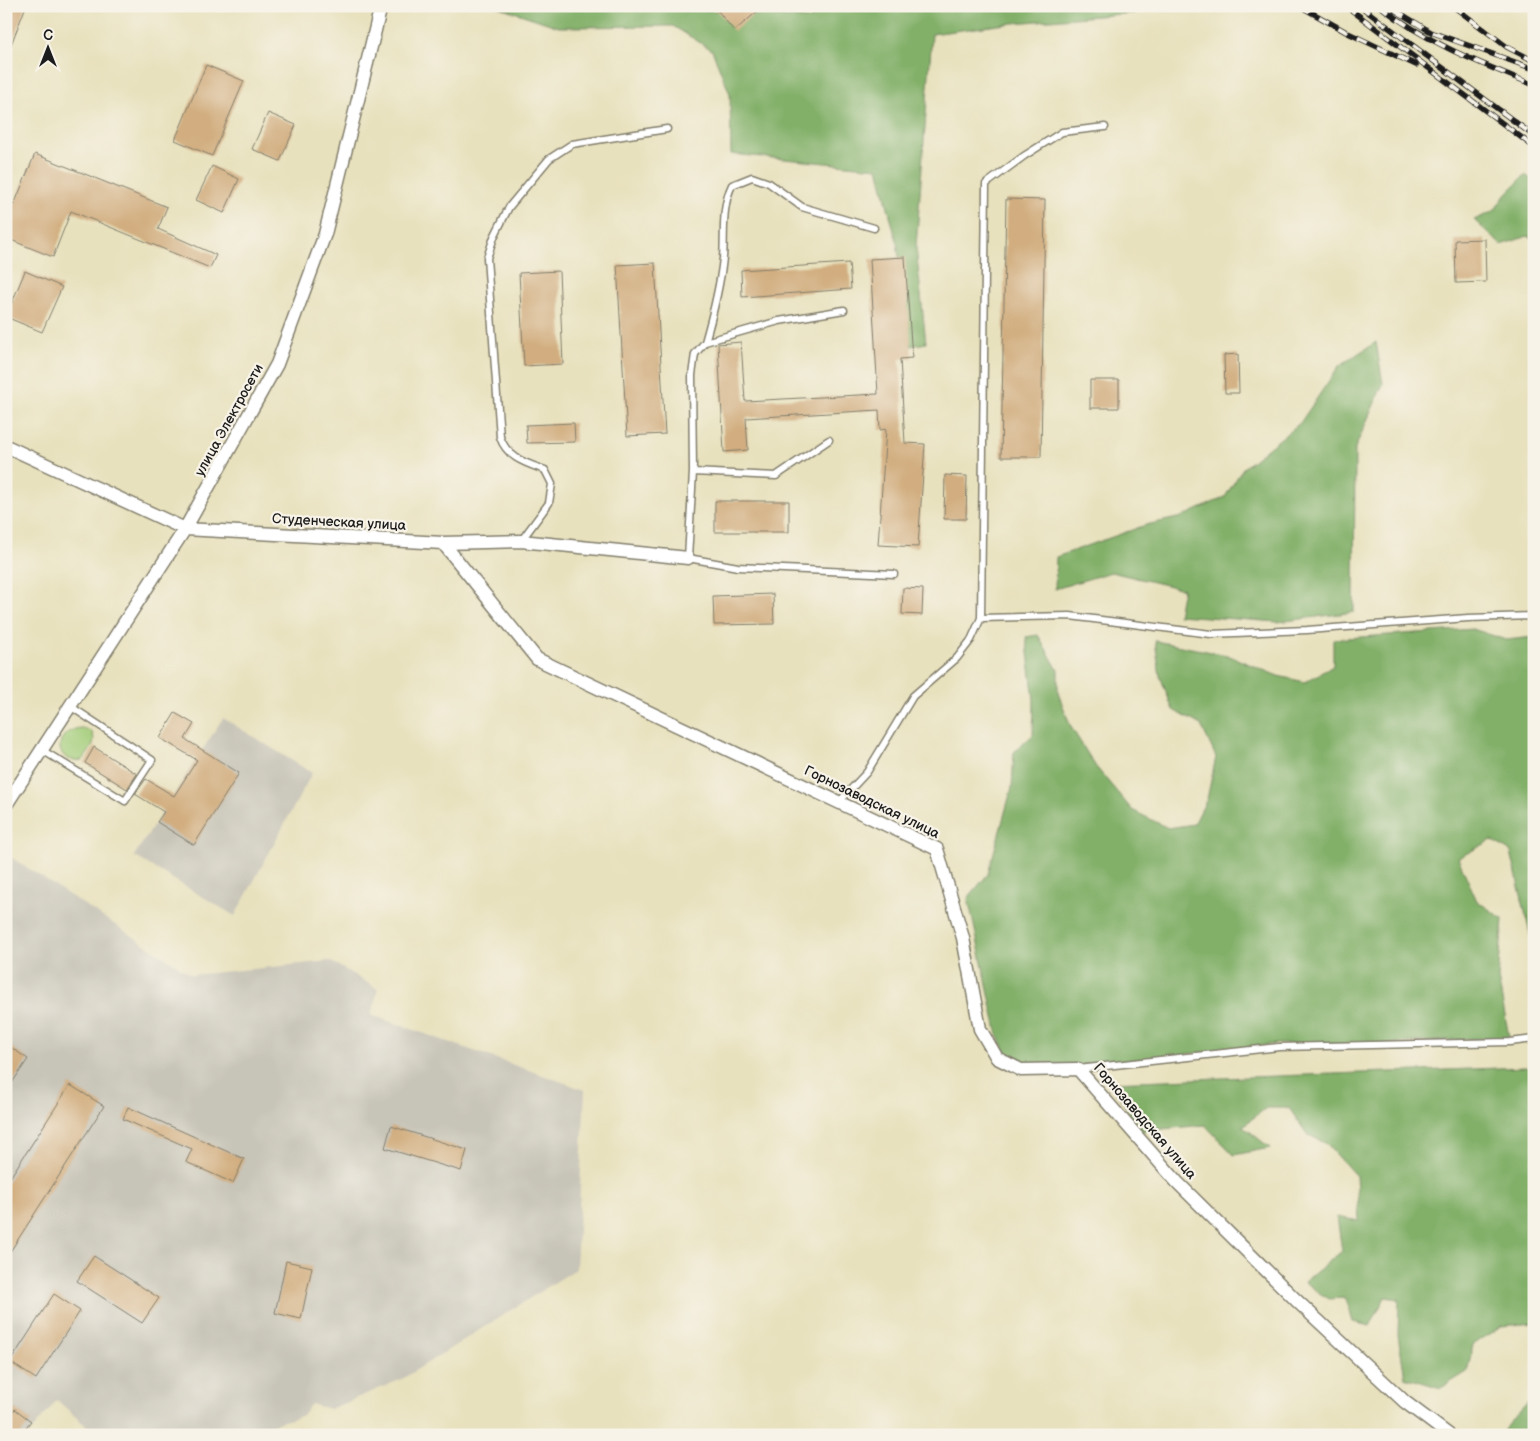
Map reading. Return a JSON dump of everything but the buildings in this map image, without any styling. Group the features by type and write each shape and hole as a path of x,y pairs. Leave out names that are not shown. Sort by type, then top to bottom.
{"street":[{"name":"улица Электросети","path":"6,805 185,529 280,355 325,234 381,6"},
{"name":"Студенческая улица","path":"6,446 185,529 443,543 521,541 688,558"},
{"name":"Горнозаводская улица","path":"443,543 537,659 937,849 963,938 980,1028 997,1058 1020,1070 1078,1068 1177,1182 1289,1293 1405,1402 1449,1435"}],"lane":[{"path":"839,802 867,772 913,696 957,658 971,640 981,618 986,184 1024,156 1062,132 1105,127"},
{"path":"521,541 549,503 552,484 545,470 518,459 504,448 500,437 487,258 494,237 509,207 549,159 572,144 667,129"},
{"path":"874,228 802,208 770,183 752,177 732,185 725,199 723,256 718,295 705,342 695,354 692,375 692,472 688,558 738,567 894,574"},
{"path":"705,342 779,322 844,310"},
{"path":"692,472 776,476 829,440"},
{"path":"981,618 1070,616 1211,634 1307,630 1468,618 1534,616"},
{"path":"42,750 125,802 152,760 70,706"},
{"path":"1078,1068 1279,1047 1510,1042 1534,1039"}],"shaded area":[{"path":"223,718 312,773 235,916 134,856"},
{"path":"9,856 192,975 330,961 378,989 371,1015 585,1090 576,1269 402,1379 330,1409 311,1404 301,1416 237,1435 96,1435 57,1400 28,1435 6,1435 6,860"}],"green space":[{"path":"496,6 682,6 683,8 812,19 808,6 1141,6 1134,13 1013,23 932,34 916,247 926,343 911,346 897,243 878,168 731,154 730,94 712,50 673,26 559,27"},
{"path":"1525,175 1534,181 1534,240 1528,236 1501,245 1474,220 1494,211 1506,194"},
{"path":"1376,342 1383,384 1355,448 1354,612 1278,622 1178,615 1183,589 1111,572 1055,589 1056,557 1146,525 1182,517 1225,497 1243,468 1300,423 1339,366"},
{"path":"1473,629 1506,640 1534,637 1534,951 1511,852 1492,840 1458,858 1477,901 1503,919 1498,978 1509,1037 1383,1044 1277,1044 1088,1065 1020,1063 1008,1056 998,1035 968,898 988,874 1012,787 1014,752 1033,735 1034,700 1026,637 1038,635 1058,670 1058,693 1071,727 1096,767 1132,810 1168,828 1194,824 1207,799 1216,757 1201,725 1173,710 1160,676 1155,641 1227,655 1278,676 1305,682 1333,666 1333,639"},
{"path":"82,728 91,731 94,739 83,760 73,760 62,753 60,747 61,740 72,730"},
{"path":"1527,1067 1534,1073 1534,1323 1501,1326 1473,1345 1467,1372 1441,1388 1405,1377 1398,1335 1399,1299 1385,1297 1370,1326 1353,1322 1346,1298 1328,1299 1304,1282 1342,1251 1337,1217 1359,1221 1356,1176 1327,1144 1307,1134 1289,1108 1266,1108 1243,1126 1270,1148 1234,1155 1205,1125 1141,1131 1110,1082"},
{"path":"1534,1397 1534,1435 1501,1435 1508,1424"}],"railway":[{"path":"1300,6 1348,33 1416,65"},
{"path":"1346,6 1534,147"},
{"path":"1360,6 1534,136"},
{"path":"1380,6 1435,42 1534,85"},
{"path":"1453,6 1507,47 1534,61"},
{"path":"1395,10 1431,32 1534,69"}]}
